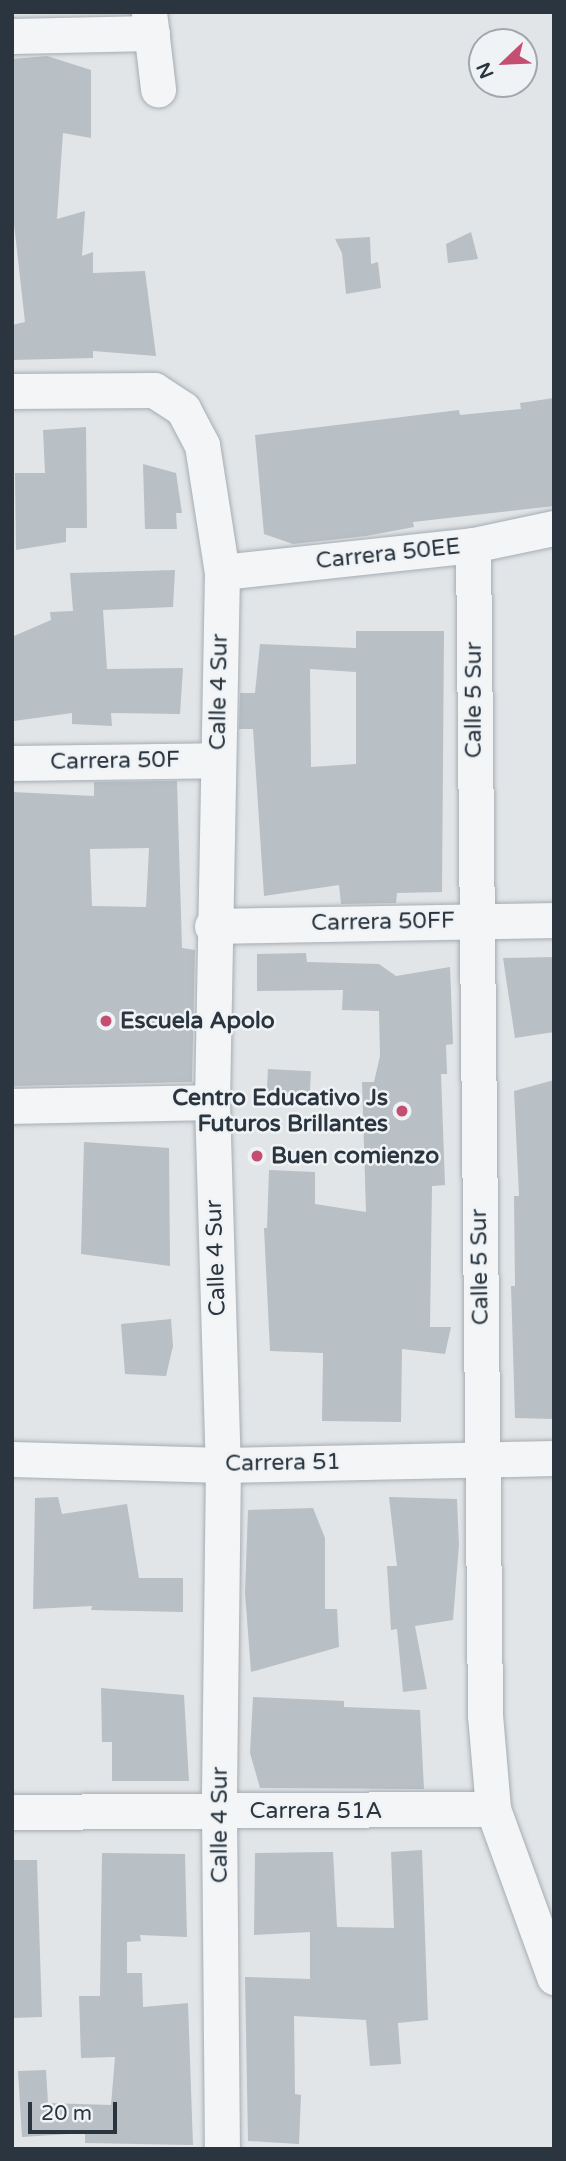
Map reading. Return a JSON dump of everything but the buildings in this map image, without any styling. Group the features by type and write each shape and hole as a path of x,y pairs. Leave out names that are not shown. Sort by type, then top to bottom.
{"street":[{"path":"12,36 151,22 158,89"},
{"name":"Calle 4 Sur","path":"12,391 154,390 183,409 202,445 222,572 212,926 212,1102 223,1465 219,1811 222,2149"},
{"name":"Carrera 50EE","path":"222,572 472,545 554,528"},
{"name":"Calle 5 Sur","path":"472,545 485,1715 493,1809 554,1977"},
{"name":"Carrera 50F","path":"12,763 218,760"},
{"name":"Carrera 50FF","path":"212,926 554,920"},
{"path":"12,1106 212,1102"},
{"name":"Carrera 51","path":"12,1459 223,1465 554,1458"},
{"name":"Carrera 51A","path":"12,1812 493,1809"}],"place":[{"name":"Escuela Apolo","path":"106,1021"},
{"name":"Centro Educativo Js Futuros Brillantes","path":"402,1111"},
{"name":"Buen comienzo","path":"257,1156"}]}
